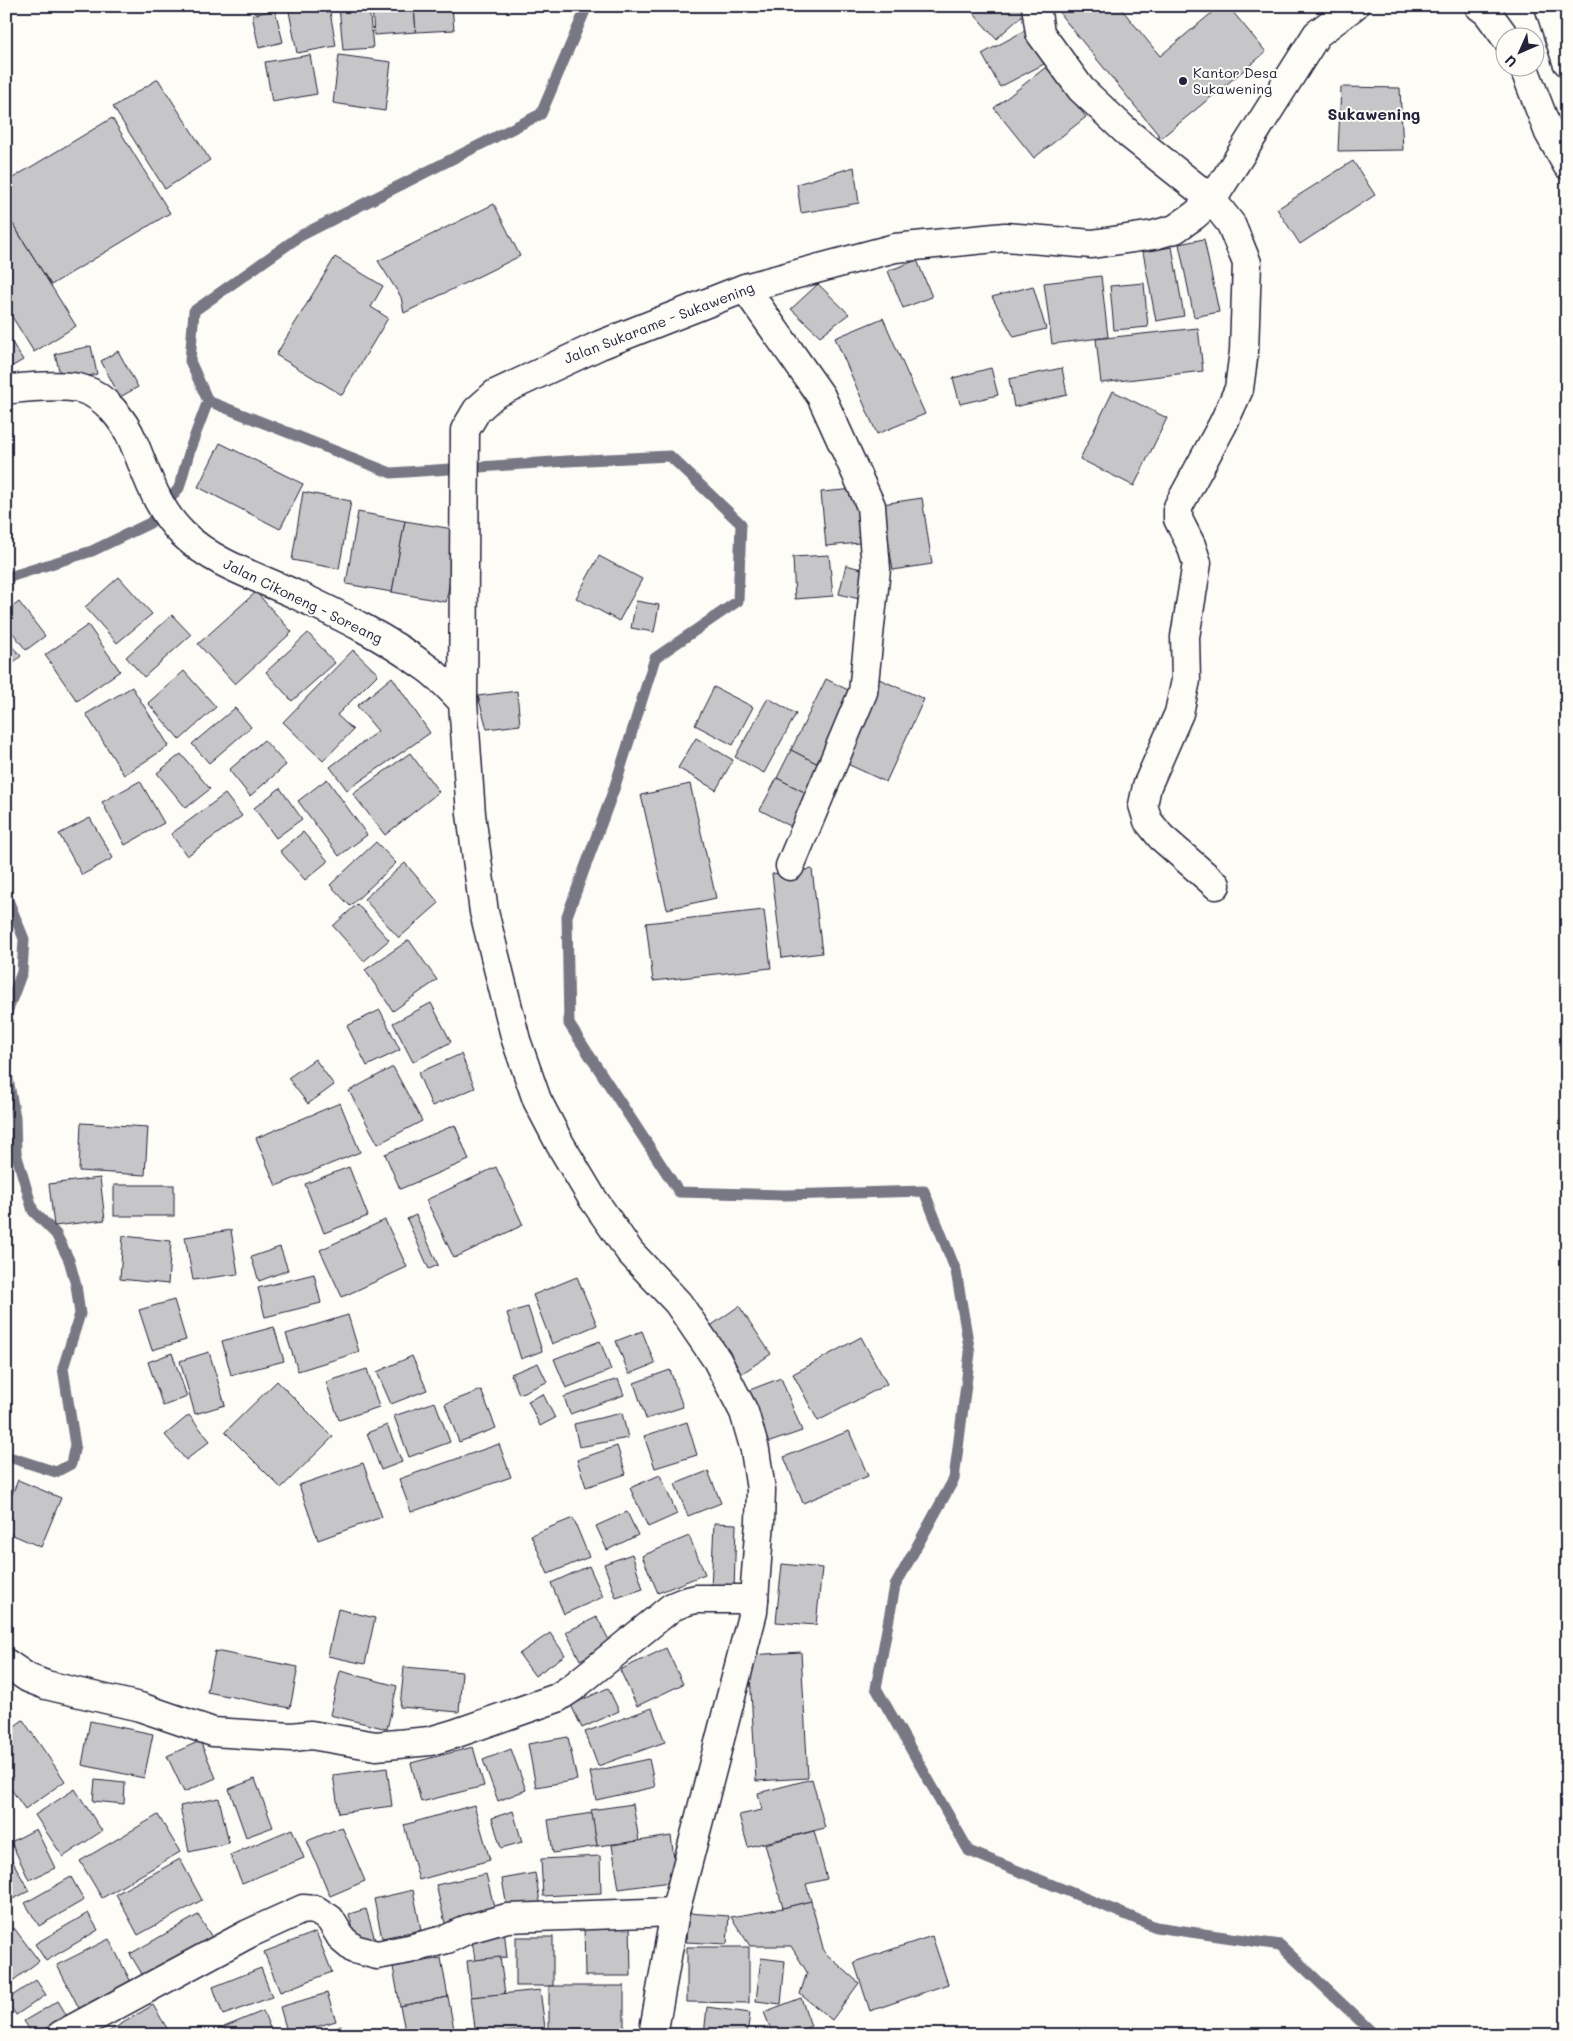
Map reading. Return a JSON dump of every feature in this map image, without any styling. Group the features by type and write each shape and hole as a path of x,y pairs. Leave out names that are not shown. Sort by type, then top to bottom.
{"street":[{"path":"1036,6 1040,33 1081,89 1129,134 1212,200 1231,224 1247,263 1244,350 1239,389 1223,424 1178,506 1178,519 1197,563 1185,637 1186,680 1179,713 1149,779 1143,805 1148,821 1161,837 1216,884"},
{"name":"Jalan Sukarame - Sukawening","path":"463,702 464,430 477,410 495,394 600,345 745,288 895,248 1005,237 1092,244 1175,229 1212,200 1317,34 1354,6"},
{"path":"1479,6 1498,28"},
{"path":"1549,6 1567,62"},
{"path":"1528,78 1549,133 1567,165"},
{"path":"745,288 821,396 871,506 876,569 863,692 790,866"},
{"name":"Jalan Cikoneng - Soreang","path":"6,390 46,387 81,388 97,396 112,409 132,439 154,493 166,516 183,534 208,554 299,596 385,641 426,666 463,702"},
{"path":"463,702 471,814 484,912 516,1040 537,1100 560,1144 591,1196 630,1252 678,1303 716,1360 744,1412 756,1450 761,1490 753,1605 734,1689 676,1912 653,2035"},
{"path":"6,1663 28,1678 46,1685 140,1707 213,1732 292,1737 311,1736 376,1746 430,1741 557,1698 672,1607 684,1602 696,1599 753,1605"},
{"path":"61,2035 248,1934 303,1909 316,1910 330,1919 342,1939 354,1949 359,1952 377,1955 447,1939 468,1929 507,1918 676,1912"}],"building":[{"path":"288,6 329,6 336,46 297,53"},
{"path":"339,6 369,6 373,48 343,50"},
{"path":"372,6 414,6 416,32 374,35"},
{"path":"414,6 452,6 454,30 416,32"},
{"path":"967,6 1033,6 996,39"},
{"path":"1070,6 1119,6 1160,56 1220,6 1228,6 1266,52 1161,138 1060,14"},
{"path":"275,10 283,42 259,48 252,15"},
{"path":"1026,30 1044,64 1000,87 982,54"},
{"path":"310,55 317,94 272,102 265,62"},
{"path":"339,55 391,62 385,111 333,103"},
{"path":"1046,67 1086,117 1034,158 994,108"},
{"path":"158,79 210,160 165,189 113,107"},
{"path":"1341,87 1400,88 1403,150 1338,151"},
{"path":"112,118 170,213 51,285 6,213 6,182"},
{"path":"1353,161 1375,195 1300,244 1277,209"},
{"path":"854,167 859,203 801,213 797,184"},
{"path":"494,204 520,256 404,313 401,297 378,261"},
{"path":"6,213 76,326 34,352 6,307"},
{"path":"1204,239 1219,312 1194,317 1179,244"},
{"path":"1172,247 1184,316 1156,321 1143,252"},
{"path":"335,257 383,286 371,307 388,318 342,395 276,355"},
{"path":"917,260 932,297 903,308 888,271"},
{"path":"1101,276 1108,337 1052,344 1044,283"},
{"path":"1144,283 1148,327 1114,330 1110,286"},
{"path":"818,284 849,314 820,336 791,309"},
{"path":"1033,286 1046,329 1014,337 992,297"},
{"path":"883,318 925,414 877,434 835,338"},
{"path":"1198,328 1203,371 1101,383 1096,339"},
{"path":"6,333 23,360 6,370"},
{"path":"91,346 97,374 62,382 55,354"},
{"path":"118,351 138,387 120,397 101,361"},
{"path":"991,368 998,395 960,404 953,378"},
{"path":"1062,368 1067,395 1014,407 1009,379"},
{"path":"1113,391 1167,418 1134,486 1080,459"},
{"path":"220,443 303,484 280,529 198,487"},
{"path":"856,489 860,543 826,546 821,492"},
{"path":"303,492 351,501 339,569 292,560"},
{"path":"922,498 932,564 893,570 882,504"},
{"path":"358,512 405,521 392,592 346,584"},
{"path":"405,521 459,530 446,602 392,592"},
{"path":"829,555 833,596 795,599 793,557"},
{"path":"599,556 642,579 619,621 576,598"},
{"path":"846,565 865,570 859,599 839,594"},
{"path":"119,577 152,614 117,643 85,607"},
{"path":"256,592 292,632 235,684 198,644"},
{"path":"636,601 659,605 654,632 631,628"},
{"path":"19,602 45,636 26,650 6,624 6,612"},
{"path":"172,615 191,635 144,677 126,657"},
{"path":"88,625 120,671 77,701 45,655"},
{"path":"308,633 335,663 292,701 266,672"},
{"path":"6,640 21,656 6,669"},
{"path":"353,650 378,674 337,715 353,730 323,761 283,722"},
{"path":"184,671 216,707 180,740 148,703"},
{"path":"392,677 430,733 347,790 330,767 378,731 357,706"},
{"path":"877,678 924,699 886,782 841,761"},
{"path":"826,679 858,695 822,766 791,750"},
{"path":"132,687 169,746 124,775 86,714"},
{"path":"714,687 753,707 733,745 695,725"},
{"path":"517,691 520,725 487,729 478,696"},
{"path":"768,698 796,714 764,773 735,757"},
{"path":"235,708 251,727 209,763 192,744"},
{"path":"696,738 733,760 716,790 678,768"},
{"path":"264,740 286,765 250,796 229,770"},
{"path":"791,750 822,766 808,794 777,778"},
{"path":"410,753 439,792 385,835 353,794"},
{"path":"181,754 210,789 186,808 157,773"},
{"path":"777,778 808,794 792,827 760,810"},
{"path":"327,779 367,835 339,856 298,801"},
{"path":"140,781 164,823 125,845 102,802"},
{"path":"690,784 716,898 667,909 641,795"},
{"path":"280,788 302,819 276,838 254,808"},
{"path":"225,794 242,816 187,856 171,834"},
{"path":"90,818 113,858 82,875 59,834"},
{"path":"303,832 328,861 305,880 280,851"},
{"path":"376,842 396,863 350,906 330,885"},
{"path":"405,863 439,903 399,938 364,899"},
{"path":"812,869 822,953 782,958 772,874"},
{"path":"357,904 389,940 364,961 333,926"},
{"path":"764,910 771,968 653,981 646,923"},
{"path":"409,940 437,980 393,1011 365,970"},
{"path":"431,1003 451,1042 413,1062 393,1023"},
{"path":"380,1010 400,1050 367,1066 347,1026"},
{"path":"461,1054 475,1088 432,1106 418,1073"},
{"path":"315,1059 334,1085 308,1104 288,1078"},
{"path":"393,1067 422,1121 378,1144 349,1091"},
{"path":"340,1103 360,1152 276,1186 256,1138"},
{"path":"81,1123 148,1127 145,1175 79,1171"},
{"path":"455,1125 469,1160 400,1189 385,1154"},
{"path":"349,1167 368,1216 324,1233 305,1184"},
{"path":"496,1167 523,1225 454,1258 426,1200"},
{"path":"100,1178 105,1220 54,1226 49,1184"},
{"path":"114,1185 174,1185 174,1216 114,1216"},
{"path":"416,1215 438,1265 429,1269 407,1219"},
{"path":"385,1220 407,1267 342,1297 320,1250"},
{"path":"231,1230 238,1274 193,1280 185,1237"},
{"path":"123,1236 171,1241 168,1284 120,1279"},
{"path":"280,1247 288,1270 259,1281 251,1257"},
{"path":"314,1274 321,1303 265,1317 258,1288"},
{"path":"577,1277 597,1325 552,1344 533,1295"},
{"path":"174,1300 186,1340 152,1350 139,1310"},
{"path":"739,1306 771,1354 741,1374 709,1327"},
{"path":"528,1307 542,1351 521,1359 507,1313"},
{"path":"348,1315 359,1352 298,1371 286,1334"},
{"path":"274,1327 284,1361 231,1375 222,1341"},
{"path":"642,1331 655,1364 629,1374 616,1341"},
{"path":"861,1337 887,1384 818,1421 793,1374"},
{"path":"600,1341 611,1370 566,1388 554,1359"},
{"path":"209,1352 225,1405 195,1414 180,1361"},
{"path":"172,1353 187,1397 163,1406 148,1362"},
{"path":"412,1356 427,1390 391,1404 377,1372"},
{"path":"538,1363 547,1382 519,1394 511,1374"},
{"path":"367,1369 379,1407 339,1420 326,1382"},
{"path":"670,1370 683,1407 646,1419 634,1383"},
{"path":"781,1378 802,1431 767,1443 747,1391"},
{"path":"618,1379 624,1395 570,1414 564,1397"},
{"path":"277,1381 333,1437 281,1488 225,1432"},
{"path":"481,1390 496,1428 459,1442 445,1404"},
{"path":"543,1394 555,1418 540,1426 528,1401"},
{"path":"435,1402 450,1442 409,1457 394,1416"},
{"path":"622,1413 628,1438 579,1447 574,1424"},
{"path":"189,1415 210,1441 186,1460 165,1435"},
{"path":"687,1422 697,1455 655,1468 644,1436"},
{"path":"387,1425 402,1462 381,1470 367,1433"},
{"path":"849,1431 868,1476 803,1503 784,1457"},
{"path":"499,1444 511,1477 411,1512 399,1479"},
{"path":"617,1446 626,1474 586,1487 577,1460"},
{"path":"363,1463 382,1517 318,1540 299,1485"},
{"path":"708,1471 721,1503 688,1516 675,1484"},
{"path":"660,1475 677,1514 648,1527 630,1488"},
{"path":"18,1480 61,1498 41,1547 6,1532 6,1509"},
{"path":"627,1512 638,1535 607,1550 596,1526"},
{"path":"573,1518 589,1557 548,1574 531,1535"},
{"path":"714,1523 736,1524 734,1591 711,1590"},
{"path":"689,1536 705,1574 658,1593 642,1556"},
{"path":"632,1554 643,1589 616,1598 604,1564"},
{"path":"782,1564 822,1568 816,1625 776,1622"},
{"path":"589,1566 603,1597 564,1614 551,1583"},
{"path":"338,1609 375,1618 365,1664 328,1656"},
{"path":"597,1617 611,1644 580,1660 566,1632"},
{"path":"550,1633 565,1655 535,1676 519,1654"},
{"path":"666,1648 683,1684 637,1706 620,1670"},
{"path":"215,1651 298,1667 290,1708 207,1692"},
{"path":"801,1652 808,1778 756,1781 749,1655"},
{"path":"404,1667 462,1672 459,1712 400,1707"},
{"path":"340,1671 397,1686 387,1729 330,1715"},
{"path":"608,1688 619,1711 582,1728 571,1705"},
{"path":"652,1708 665,1742 598,1766 585,1732"},
{"path":"23,1720 65,1781 25,1809 6,1782 6,1732"},
{"path":"90,1721 153,1734 144,1778 82,1765"},
{"path":"568,1737 577,1780 536,1787 528,1744"},
{"path":"200,1741 216,1778 184,1792 167,1756"},
{"path":"473,1747 484,1786 421,1802 411,1763"},
{"path":"511,1749 526,1790 498,1801 483,1760"},
{"path":"649,1759 655,1787 596,1800 590,1772"},
{"path":"387,1768 392,1806 339,1813 333,1775"},
{"path":"255,1779 273,1827 246,1837 229,1789"},
{"path":"812,1779 825,1828 748,1847 739,1815 762,1810 758,1793"},
{"path":"95,1780 125,1783 124,1804 93,1801"},
{"path":"75,1789 102,1831 63,1857 35,1815"},
{"path":"219,1798 229,1843 189,1852 180,1806"},
{"path":"633,1804 639,1841 597,1846 591,1810"},
{"path":"474,1805 490,1860 419,1880 404,1825"},
{"path":"513,1811 522,1842 501,1848 492,1818"},
{"path":"592,1813 597,1846 553,1853 548,1820"},
{"path":"158,1815 180,1852 102,1898 80,1861"},
{"path":"342,1827 365,1881 330,1896 307,1841"},
{"path":"36,1829 55,1868 29,1880 11,1842"},
{"path":"292,1829 304,1858 242,1883 230,1855"},
{"path":"814,1831 827,1879 806,1884 811,1901 783,1908 765,1844"},
{"path":"671,1836 677,1881 619,1889 612,1845"},
{"path":"7,1851 29,1891 13,1899 6,1887"},
{"path":"600,1856 601,1893 543,1896 541,1859"},
{"path":"180,1859 202,1900 138,1935 116,1894"},
{"path":"535,1873 541,1907 508,1913 502,1879"},
{"path":"486,1874 496,1915 446,1927 436,1885"},
{"path":"71,1877 84,1900 39,1926 25,1903"},
{"path":"413,1890 421,1930 382,1938 374,1899"},
{"path":"811,1901 824,1952 859,1983 832,2020 800,1994 807,1972 791,1946 750,1946 731,1917"},
{"path":"366,1909 376,1943 358,1948 349,1914"},
{"path":"88,1913 98,1930 46,1961 35,1944"},
{"path":"688,1913 729,1916 727,1944 686,1942"},
{"path":"198,1915 213,1939 145,1979 130,1954"},
{"path":"584,1923 630,1923 631,1976 585,1976"},
{"path":"14,1928 39,1961 11,1982 6,1975 6,1934"},
{"path":"504,1929 507,1957 475,1960 471,1933"},
{"path":"316,1932 332,1972 280,1992 264,1952"},
{"path":"932,1936 948,1984 870,2011 854,1962"},
{"path":"516,1937 553,1937 553,1986 516,1986"},
{"path":"109,1939 133,1986 81,2012 57,1965"},
{"path":"687,1947 749,1947 749,2003 687,2002"},
{"path":"500,1957 505,1994 471,1997 467,1961"},
{"path":"441,1958 448,1997 400,2006 393,1967"},
{"path":"761,1958 785,1961 781,2004 756,2001"},
{"path":"261,1968 272,1997 223,2015 213,1987"},
{"path":"36,1980 46,1995 16,2015 6,2000"},
{"path":"549,1986 624,1986 624,2029 549,2029"},
{"path":"540,1990 545,2028 476,2035 471,1997"},
{"path":"327,1993 336,2021 288,2035 280,2007"},
{"path":"448,1997 454,2029 423,2035 406,2035 400,2006"},
{"path":"801,1998 811,2026 789,2035 773,2035 764,2012"},
{"path":"58,2001 70,2021 48,2035 33,2035 24,2021"},
{"path":"153,2005 171,2035 103,2035"},
{"path":"707,2007 750,2013 747,2035 704,2035"},
{"path":"263,2011 273,2035 227,2035 224,2027"},
{"path":"341,2026 344,2035 318,2035"},
{"path":"549,2029 615,2029 615,2035 549,2035"}],"waterway":[{"path":"587,6 541,114 300,236 194,311 190,361 208,401 391,473 670,456 741,524 738,601 655,658 614,789 567,916 569,1024 679,1192 785,1195 924,1191 956,1271 970,1353 954,1479 895,1586 876,1688 969,1851 1156,1927 1280,1945 1375,2035"},
{"path":"6,578 92,551 150,523 179,488 191,446 208,401"},
{"path":"6,895 24,939 22,972 6,1015"},
{"path":"6,1068 15,1117 16,1153 33,1211 56,1234 69,1260 76,1285 80,1314 63,1368 75,1445 71,1464 56,1472 6,1456"}],"place":[{"name":"Kantor Desa Sukawening","path":"1183,81"}],"district":[{"name":"Sukawening","path":"1374,114"}]}
